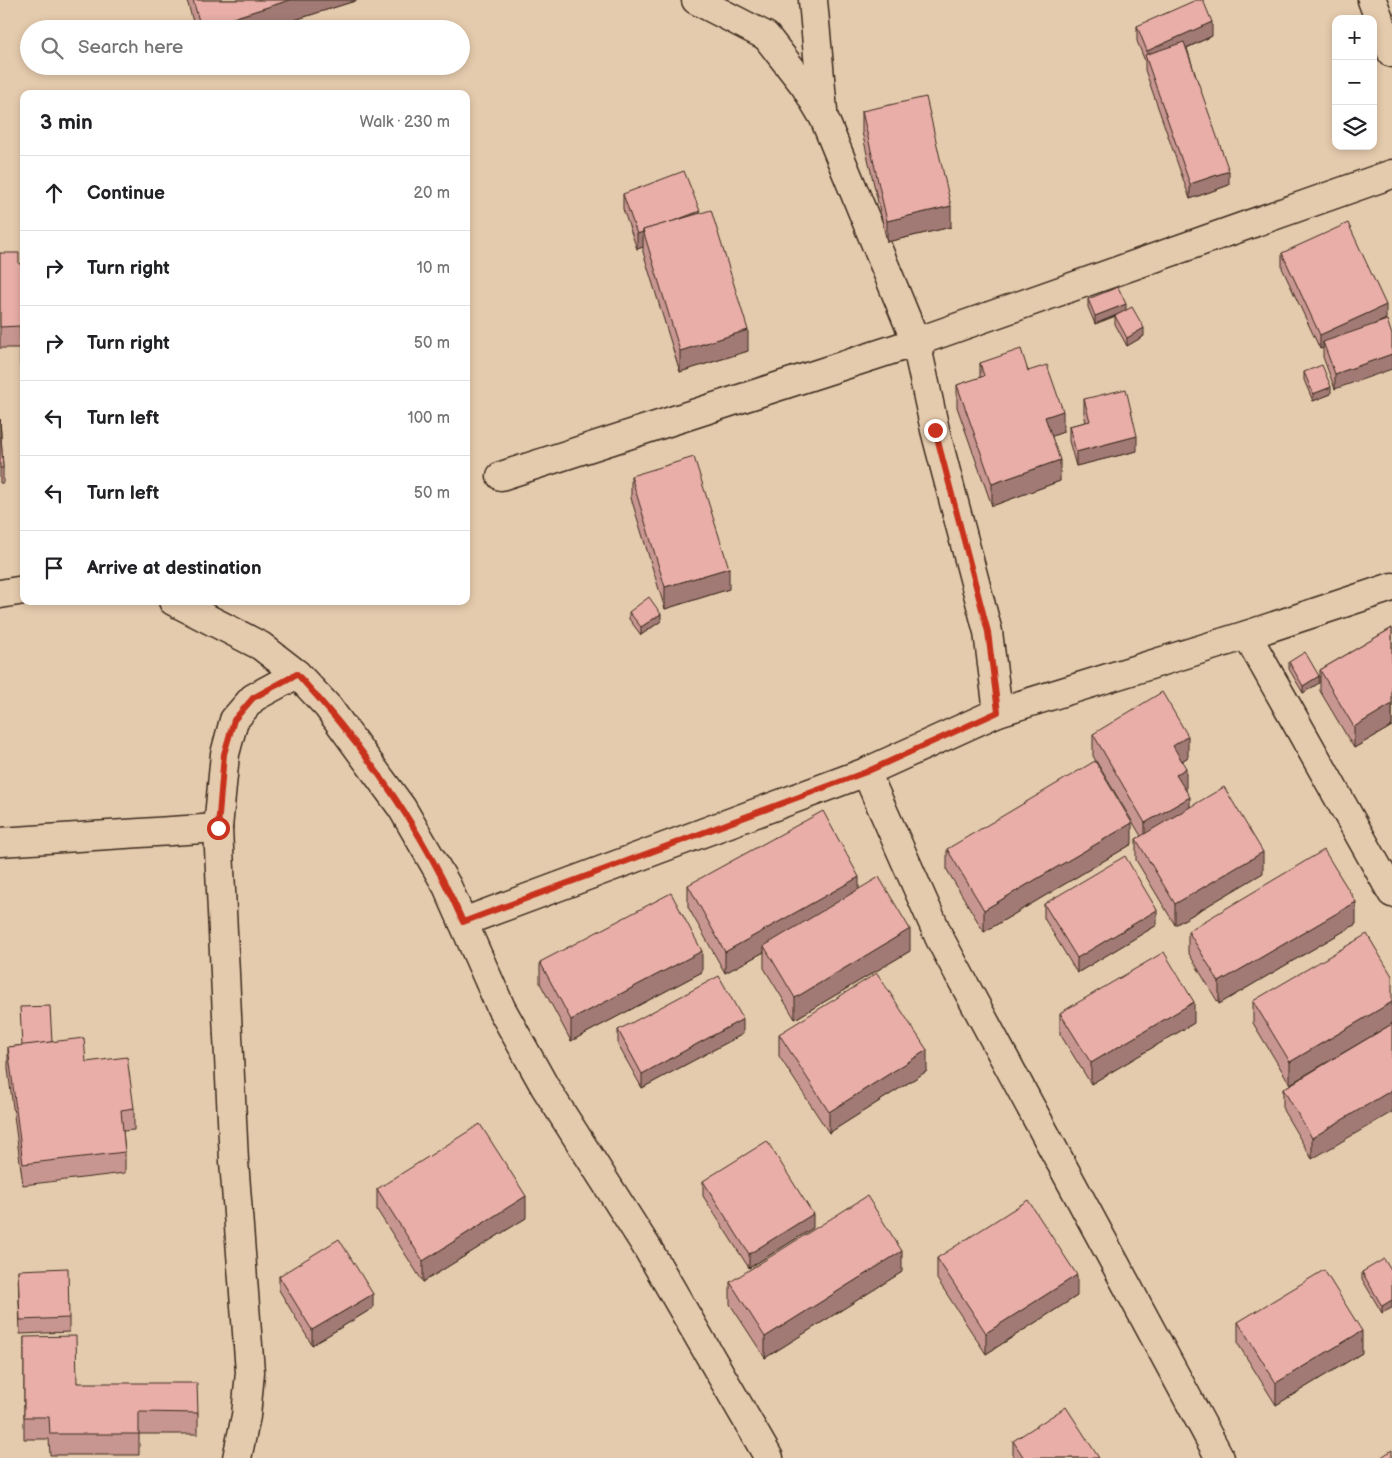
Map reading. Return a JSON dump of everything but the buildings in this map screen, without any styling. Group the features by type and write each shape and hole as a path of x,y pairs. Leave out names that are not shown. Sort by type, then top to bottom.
{"street":[{"path":"696,0 766,36 804,86 824,118 916,342 935,430 988,632 998,712"},
{"path":"813,0 824,118"},
{"path":"1372,0 1392,53"},
{"path":"501,476 916,342 1392,174"},
{"path":"463,922 866,772 998,712 1247,635 1392,587"},
{"path":"0,594 20,591"},
{"path":"180,605 261,646 297,674 328,707 402,808 447,886 501,1008 545,1087 648,1249 769,1458"},
{"path":"1247,635 1392,893"},
{"path":"239,1457 246,1416 250,1372 234,1161 218,828 224,754 234,720 253,698 297,674"},
{"path":"866,772 940,939 1220,1458"},
{"path":"0,842 218,828"}],"route":[{"path":"218,828 224,754 234,720 253,698 297,674 328,707 402,808 447,886 463,922 866,772 998,712 988,632 935,430"}]}
